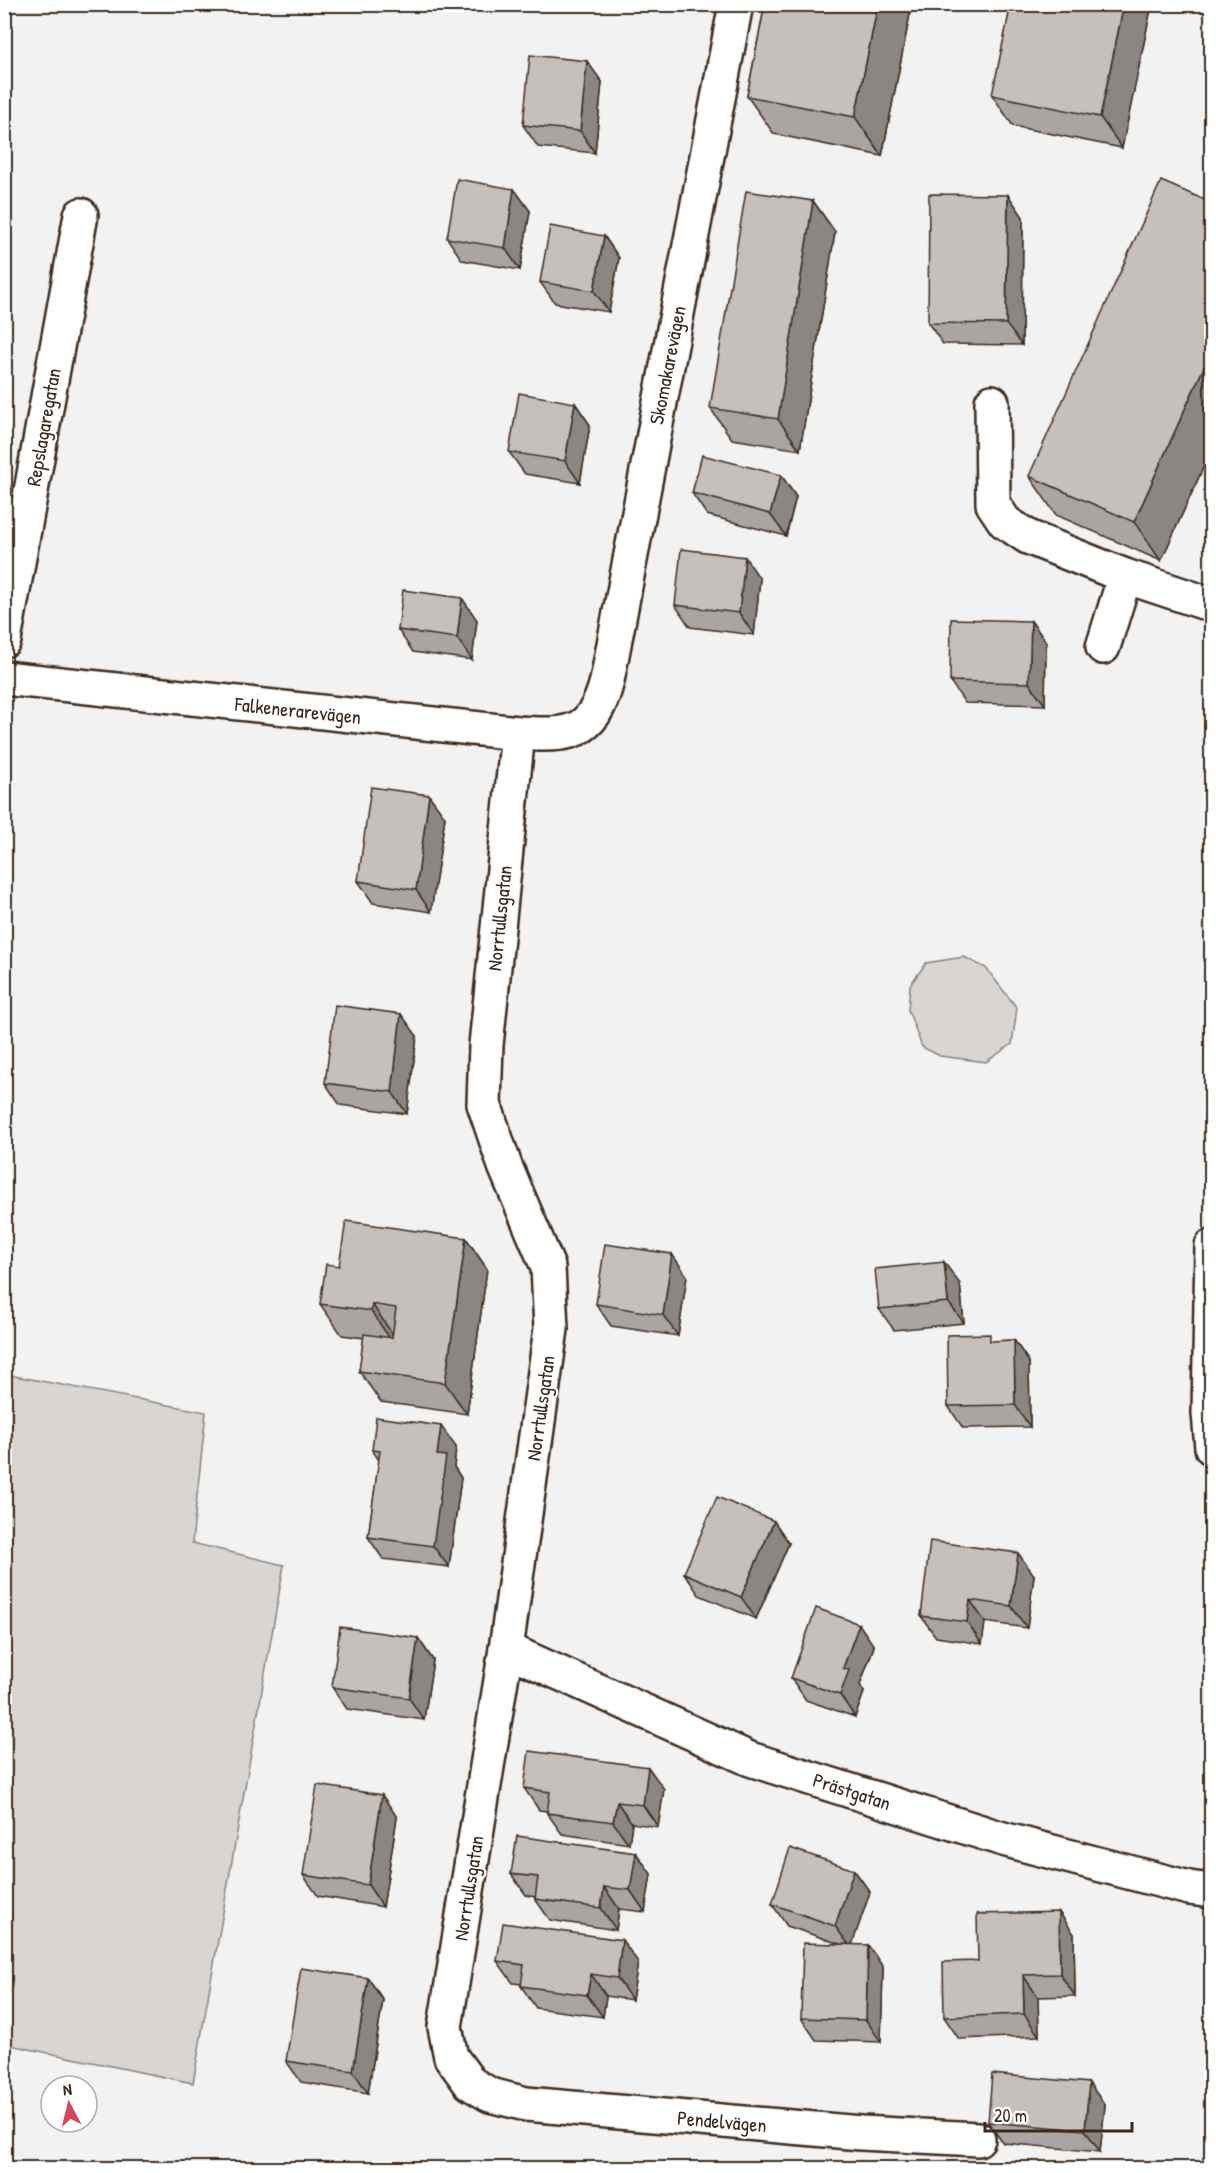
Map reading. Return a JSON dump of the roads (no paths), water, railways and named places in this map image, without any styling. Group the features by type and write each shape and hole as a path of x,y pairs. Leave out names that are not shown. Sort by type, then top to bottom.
{"street":[{"name":"Skomakarevägen","path":"589,722 601,704 607,681 736,4"},
{"name":"Repslagaregatan","path":"4,640 81,214"},
{"path":"992,402 993,504 1005,522 1028,537 1125,576 1212,605"},
{"path":"1103,647 1125,576"},
{"name":"Falkenerarevägen","path":"4,678 518,733 545,735 570,732 589,722"},
{"name":"Norrtullsgatan","path":"470,2083 451,2057 445,2027 506,1649 551,1329 548,1267 505,1166 484,1104 486,1044 518,733"},
{"path":"1212,1246 1209,1413 1212,1448"},
{"name":"Prästgatan","path":"506,1649 750,1759 1003,1839 1188,1888 1212,1891"},
{"name":"Pendelvägen","path":"470,2083 490,2095 526,2104 861,2133 978,2139"}]}
